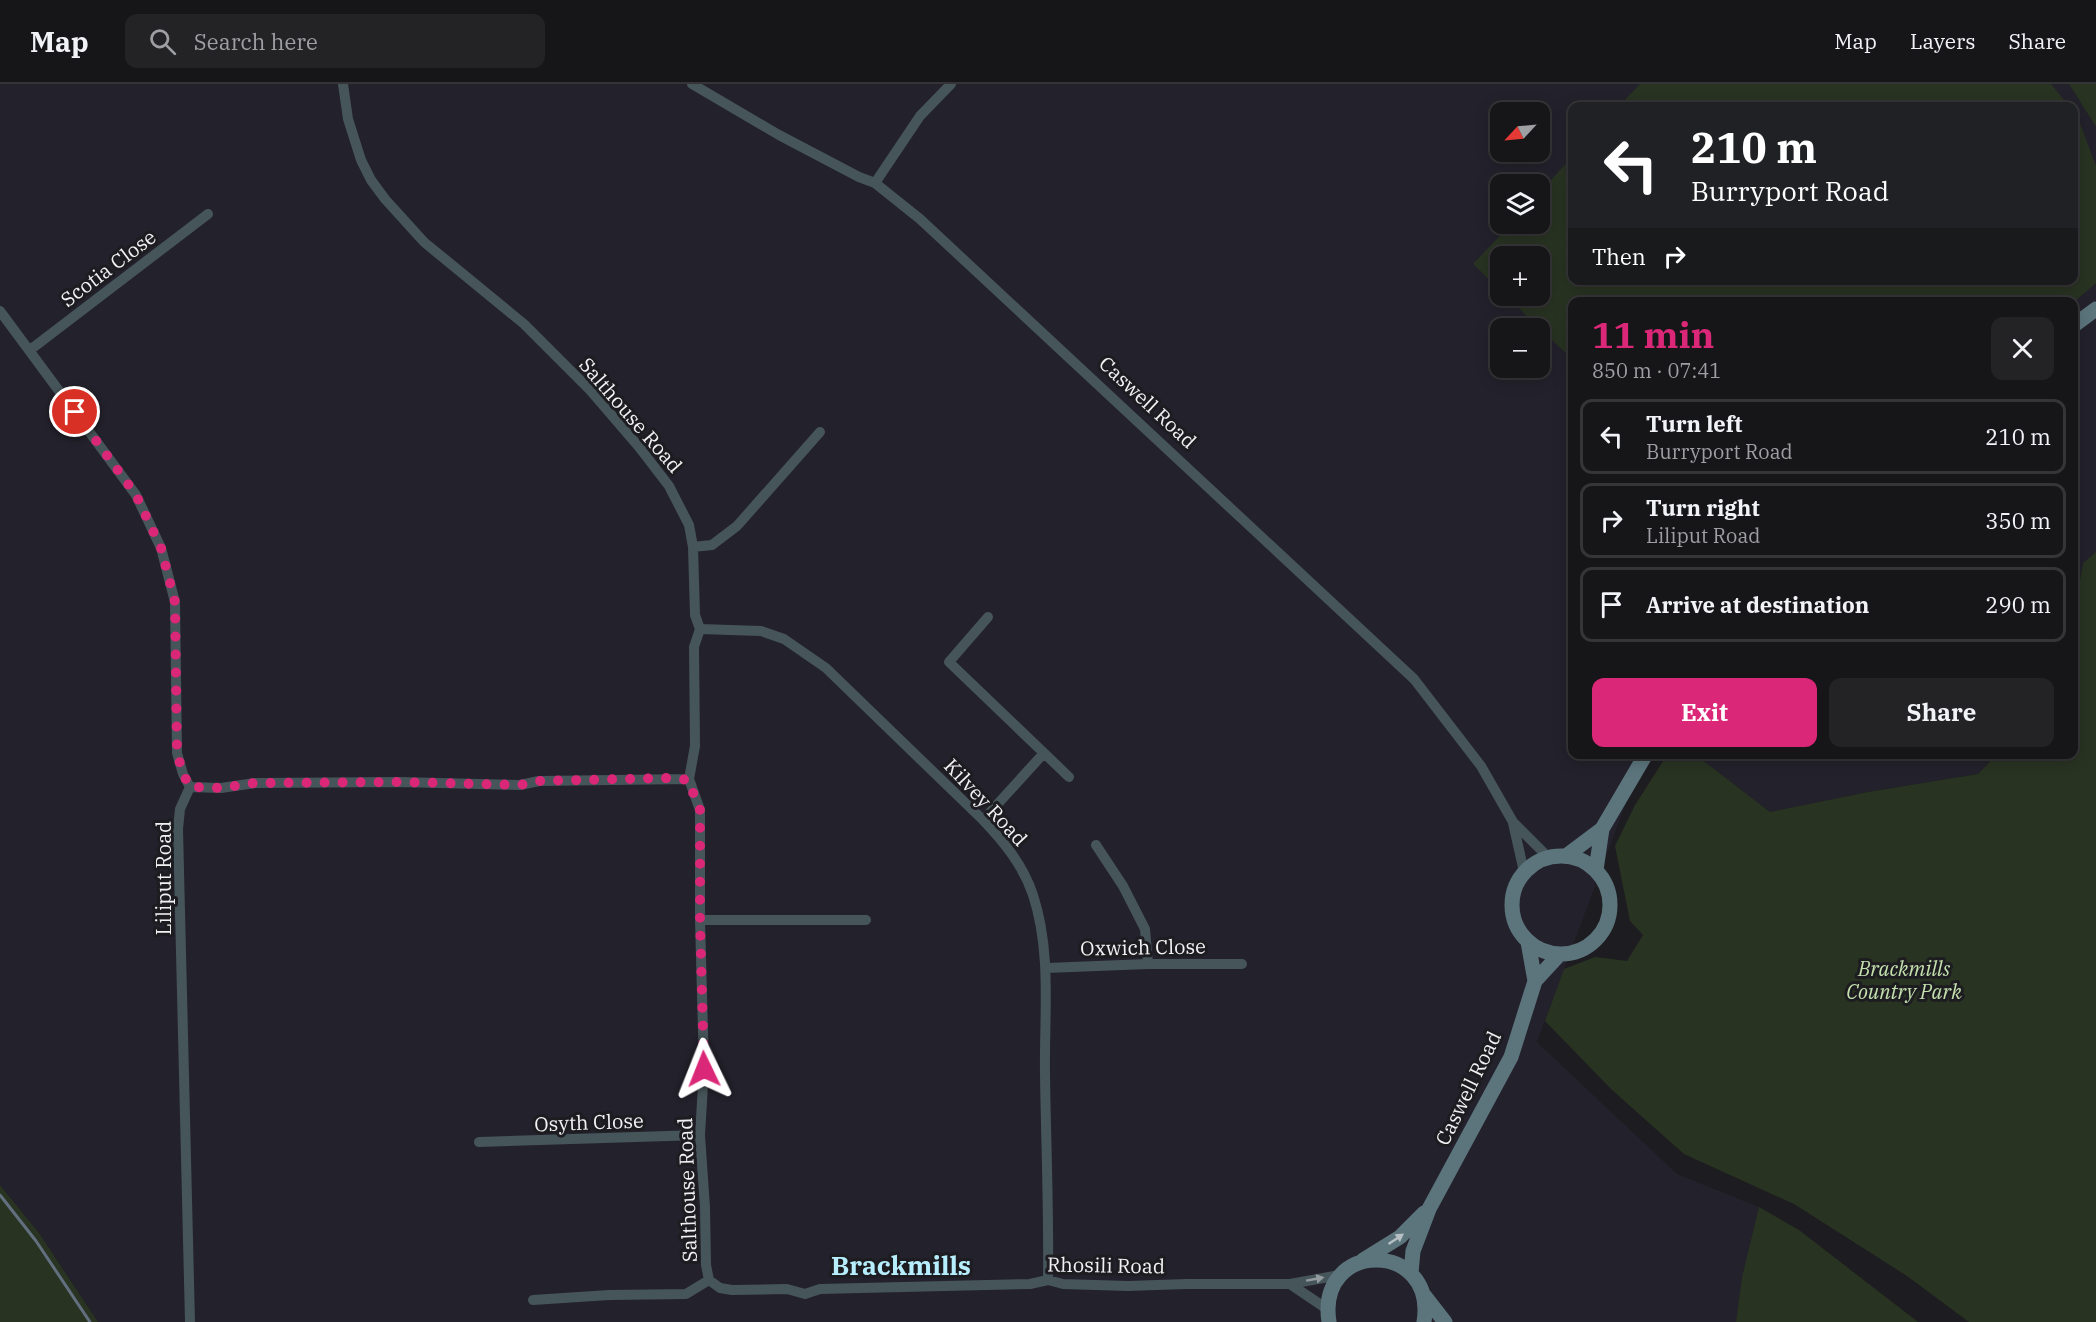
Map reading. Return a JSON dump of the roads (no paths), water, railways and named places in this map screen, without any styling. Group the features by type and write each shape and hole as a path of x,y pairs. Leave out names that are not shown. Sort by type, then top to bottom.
{"street":[{"name":"Salthouse Road","path":"343,84 348,119 361,160 371,180 385,199 424,242 524,324 590,390 669,486 689,525 693,547 695,615 700,629 694,647 695,746 688,780 700,810 704,1069 700,1135 706,1265 709,1280"},
{"name":"Caswell Road","path":"692,84 779,135 875,183 920,219 1414,679 1481,766 1513,822 1548,857"},
{"path":"875,183 920,116 951,84"},
{"name":"Scotia Close","path":"30,350 208,214"},
{"path":"2078,322 2096,309"},
{"path":"0,311 136,495 161,548 175,602 177,753 183,774 190,787 221,788 255,783 399,782 520,785 539,781 671,778 688,780"},
{"path":"693,547 712,546 737,526 820,432"},
{"path":"988,617 949,662 1069,777"},
{"name":"Kilvey Road","path":"700,629 761,631 784,639 826,668 983,820 1014,857 1032,892 1038,911 1046,968 1048,1280"},
{"path":"983,820 1044,753"},
{"path":"1596,870 1602,829 1643,759"},
{"name":"Liliput Road","path":"190,787 180,809 178,829 190,1322"},
{"name":"Caswell Road","path":"1513,822 1524,872"},
{"path":"1566,856 1602,829"},
{"path":"1096,845 1123,886 1145,929 1148,964"},
{"path":"1566,856 1582,860 1596,870 1606,883 1611,900 1610,917 1600,937 1588,947 1574,954 1559,955 1542,951 1528,942 1518,930 1512,915 1512,900 1516,885 1524,872 1535,863 1548,857 1566,856"},
{"path":"700,920 866,920"},
{"name":"Caswell Road","path":"1528,942 1535,981"},
{"name":"Caswell Road","path":"1411,1273 1413,1251 1429,1209 1510,1057 1535,981 1559,955"},
{"name":"Oxwich Close","path":"1046,968 1148,964 1242,964"},
{"name":"Osyth Close","path":"479,1142 700,1135"},
{"name":"Caswell Road","path":"1340,1275 1400,1237 1429,1209"},
{"path":"1358,1263 1372,1259 1386,1260 1400,1265 1411,1273 1419,1283 1424,1295 1426,1308 1424,1322"},
{"path":"1328,1315 1330,1291 1340,1275"},
{"name":"Rhosili Road","path":"709,1280 720,1288 732,1290 787,1289 805,1294 820,1289 1030,1284 1048,1280 1063,1284 1128,1286 1290,1284 1340,1275"},
{"path":"533,1300 609,1295 686,1294 709,1280"},
{"path":"1290,1284 1328,1315"},
{"path":"1424,1295 1445,1322"}],"waterway":[{"path":"0,1195 36,1241 90,1322"}],"district":[{"name":"Brackmills","path":"901,1265"}],"park label":[{"name":"Brackmills Country Park","path":"1904,980"}]}
